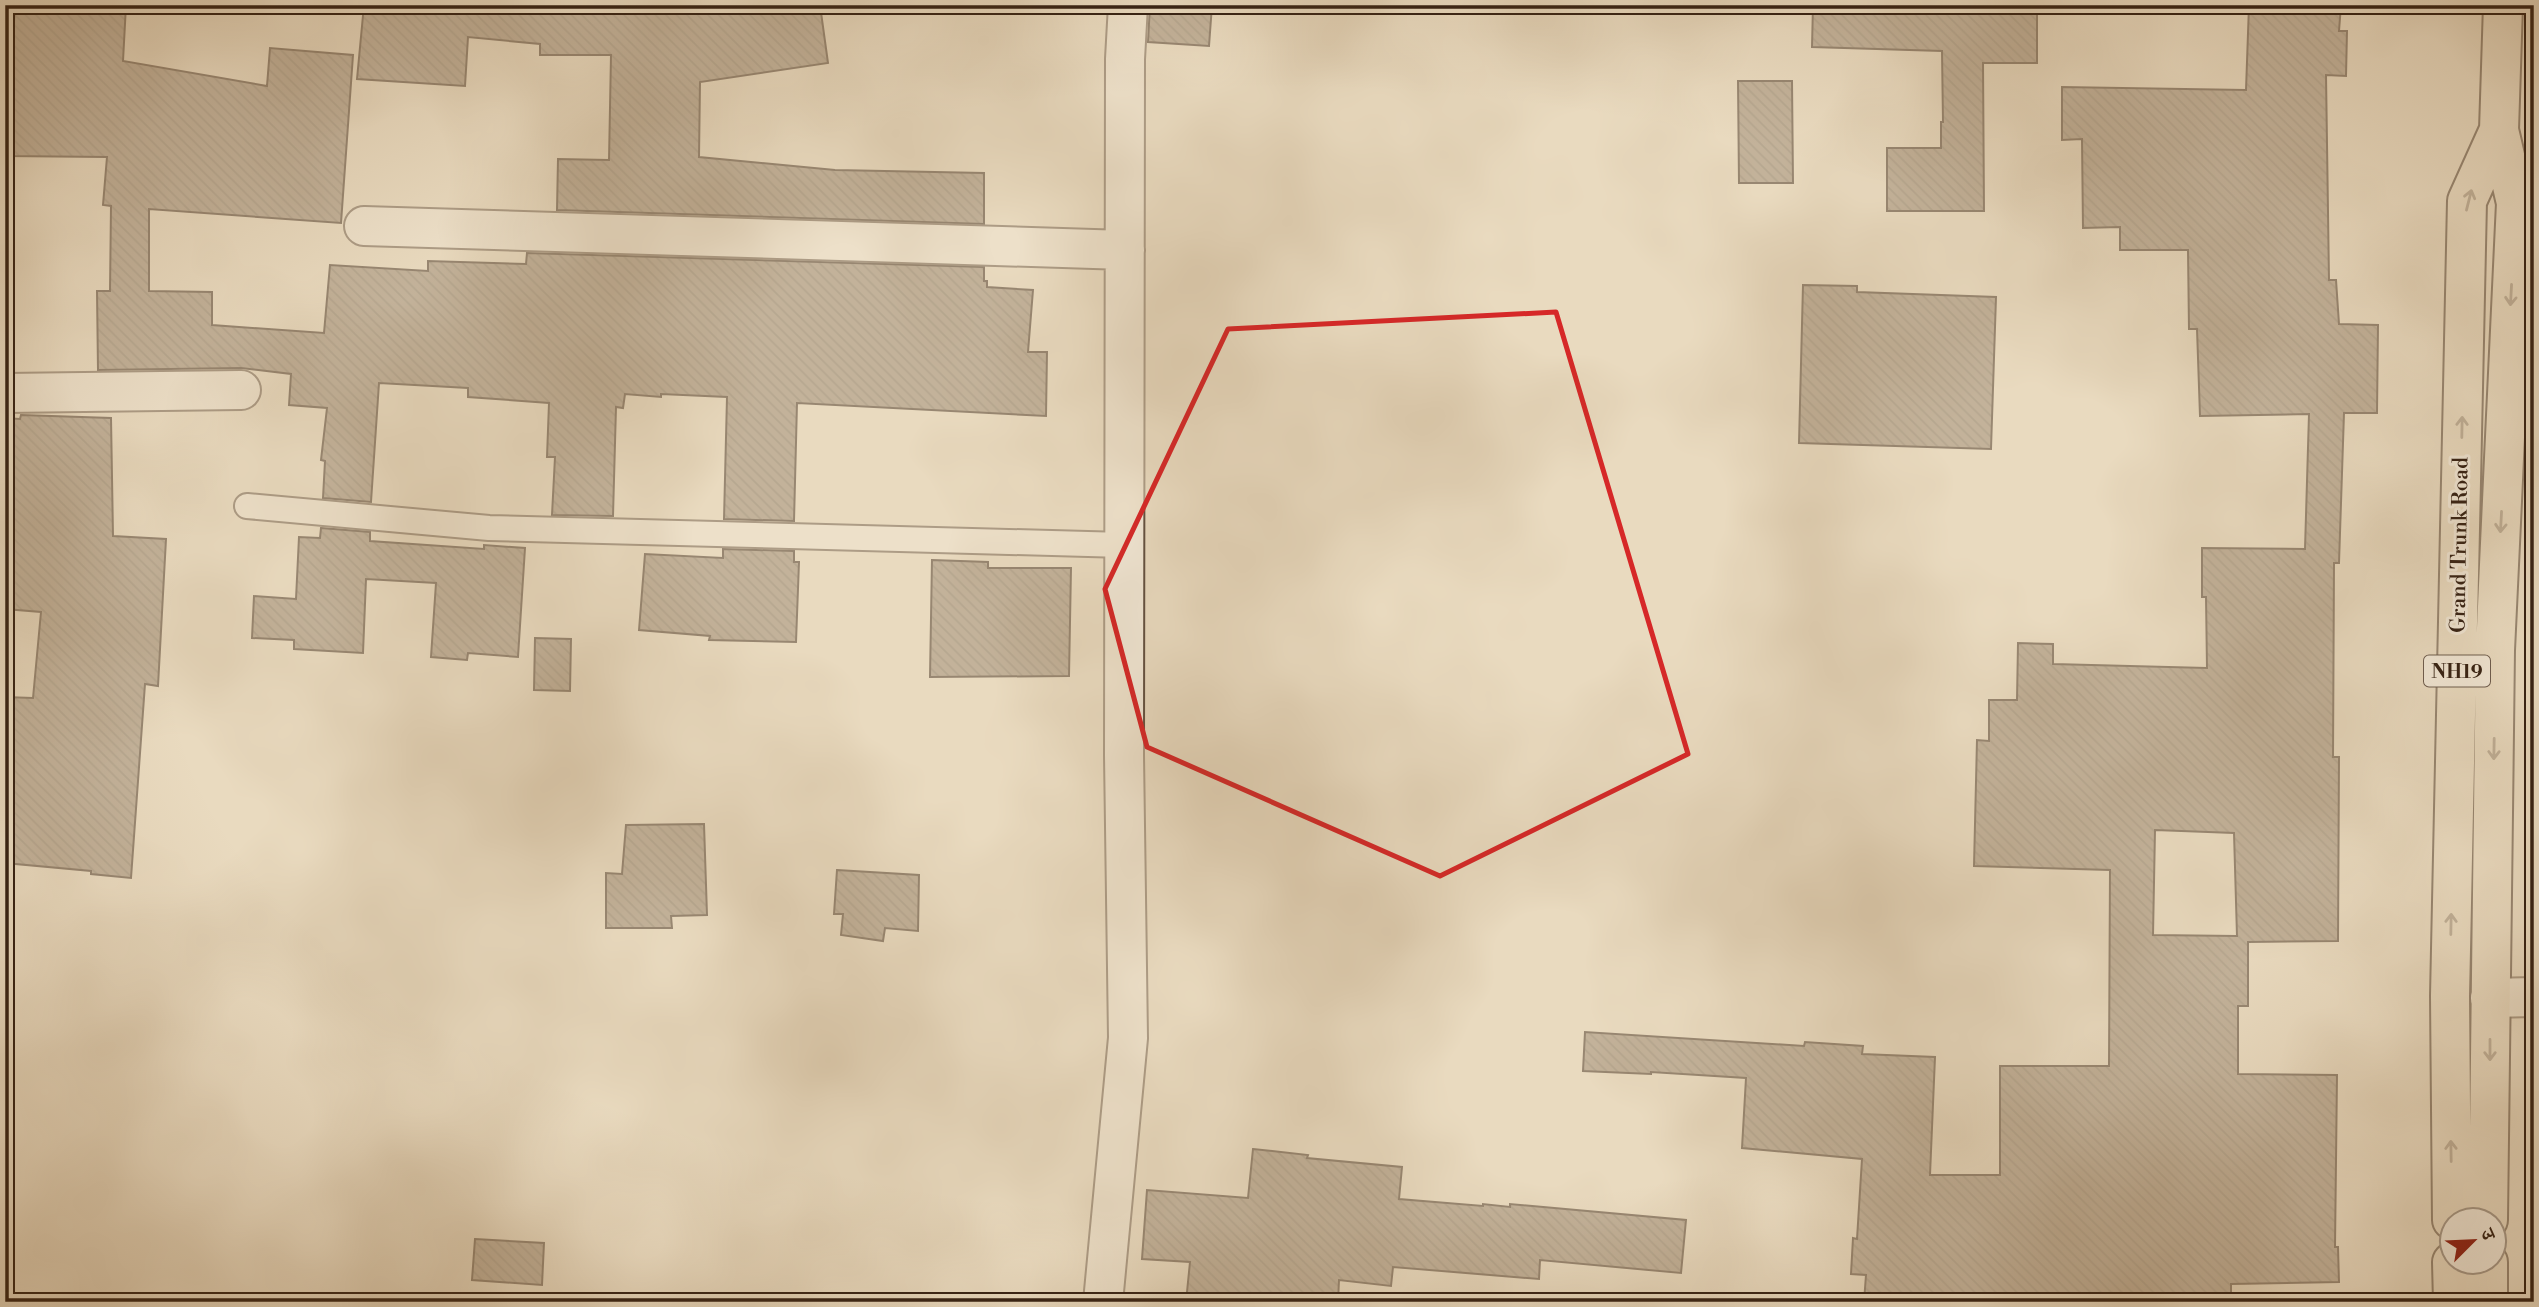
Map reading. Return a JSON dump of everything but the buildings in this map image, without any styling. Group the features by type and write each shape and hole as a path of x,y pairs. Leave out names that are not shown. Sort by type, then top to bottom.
{"highway":[{"name":"Grand Trunk Road","path":"2488,1206 2495,650 2525,203 2499,130 2503,5"},
{"name":"Grand Trunk Road","path":"2452,1206 2450,996 2467,201 2499,130"},
{"path":"2452,1276 2453,1302"},
{"path":"2488,1276 2488,1302"}],"street":[{"path":"1104,1302 1128,1038 1124,545 1125,59 1128,5"},
{"path":"364,226 1125,250"},
{"path":"5,393 241,390"},
{"path":"2490,998 2534,997"}],"lane":[{"path":"247,506 489,528 1124,545"}],"highlighted area":[{"path":"1556,312 1688,754 1440,876 1147,747 1105,589 1228,329"}]}
